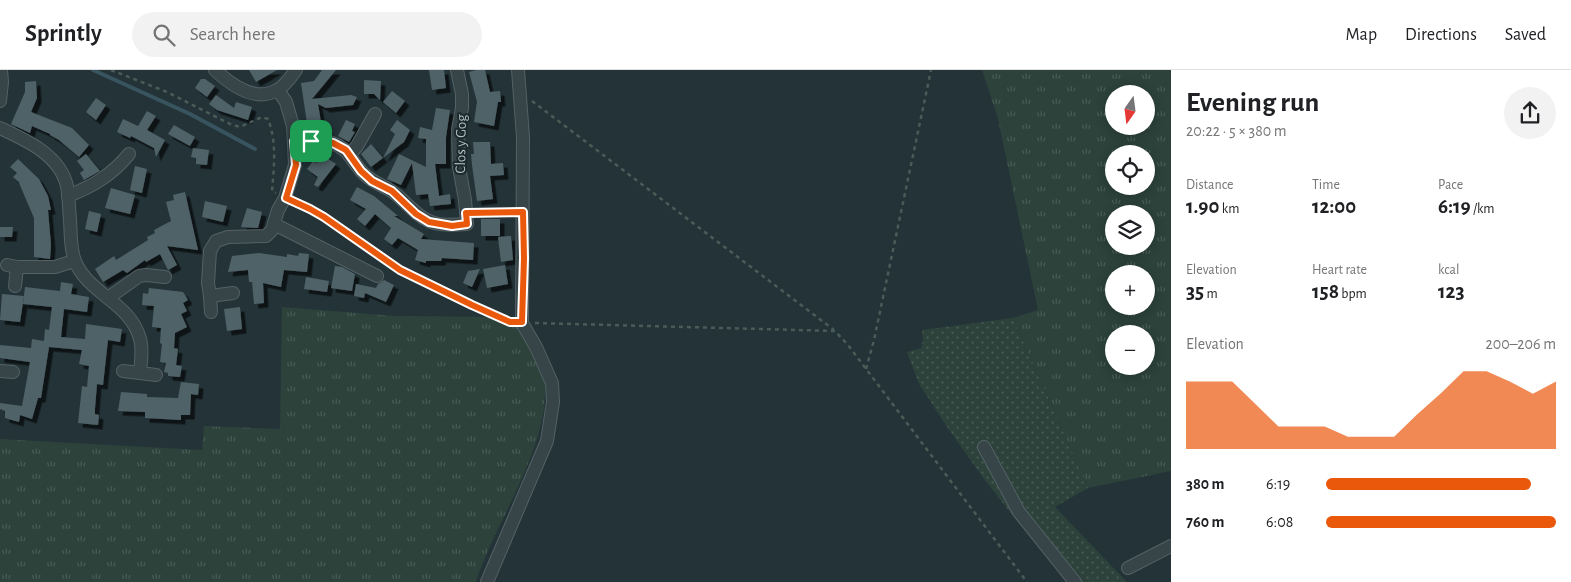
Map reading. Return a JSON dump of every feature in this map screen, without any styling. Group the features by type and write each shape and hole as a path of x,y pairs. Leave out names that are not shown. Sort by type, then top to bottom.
{"street":[{"path":"0,70 0,94"},
{"path":"214,70 235,87 245,91 264,94 278,90 296,70"},
{"name":"Clos y Gog","path":"457,70 462,94 462,108 458,129 458,166 466,213"},
{"path":"487,582 547,441 553,402 552,383 536,347 522,322 524,137 518,70"},
{"path":"211,312 208,283 210,251 216,241 228,237 266,236 272,230 278,210 286,198 296,165 293,126 286,102 278,90"},
{"path":"349,155 357,146 375,114"},
{"path":"0,128 27,142 53,160 62,172 67,185 74,261 88,283 126,313 136,329 140,340 140,373"},
{"path":"294,141 317,140 333,143 346,150 361,171 372,181 392,191 416,214 429,222 452,226 467,224 466,213"},
{"path":"68,196 108,176 129,154"},
{"path":"274,224 377,276"},
{"path":"15,286 12,266 55,267 74,261"},
{"path":"108,298 139,276 146,274 165,277"},
{"path":"210,296 233,294"},
{"path":"123,371 156,375"},
{"path":"984,447 1019,512 1075,582"},
{"path":"1128,568 1171,546"}],"path":[{"path":"111,70 173,95 230,124 240,127 262,117 268,119 274,153 272,191 324,217 400,270 510,322 835,331"},
{"path":"866,369 874,340 931,70"},
{"path":"520,92 835,331 848,345 1027,582"},
{"path":"466,213 523,212"}],"green space":[{"path":"982,70 1171,70 1171,471 1088,488 1013,318 1038,310 998,119"},
{"path":"282,307 395,316 518,317 539,354 545,382 544,411 526,470 476,582 0,582 0,439 202,450 204,426 280,429"},
{"path":"1013,318 1088,488 1055,507 1127,582 1074,582 1031,520 1021,526 984,479 919,384 907,352 921,348 923,341 922,330"}],"building":[{"path":"249,70 277,70 256,82"},
{"path":"322,70 336,70 312,99 351,95 357,97 353,105 326,108 318,104 322,128 308,130 301,83 314,81"},
{"path":"429,70 444,70 446,88 432,90"},
{"path":"485,70 490,92 500,91 501,102 498,102 494,126 474,122 477,102 469,72"},
{"path":"201,79 205,79 215,86 207,97 195,88"},
{"path":"364,80 381,81 380,100 374,94 364,94"},
{"path":"36,81 37,98 31,112 72,128 89,145 79,157 50,134 32,126 30,133 11,124 25,92 25,82"},
{"path":"392,91 405,101 396,113 383,102"},
{"path":"216,95 234,108 236,102 252,107 248,120 217,110 209,104"},
{"path":"96,98 106,105 96,120 86,112"},
{"path":"436,108 450,110 446,137 446,164 435,164 439,196 450,194 451,204 430,206 428,194 416,195 412,163 401,185 387,179 399,154 426,167 426,139 418,138 420,127 432,130"},
{"path":"147,111 156,116 147,130 165,140 156,157 154,148 131,136 130,138 117,132 123,119 138,126"},
{"path":"346,120 355,124 352,131 355,132 349,142 338,136"},
{"path":"397,120 410,130 404,142 383,158 395,134 390,130"},
{"path":"174,125 195,137 190,146 168,134"},
{"path":"473,142 490,142 491,164 503,163 504,175 490,176 493,199 477,201 471,154 474,154"},
{"path":"371,144 383,158 371,167 361,154"},
{"path":"193,148 209,150 207,165 196,164 196,158 191,157"},
{"path":"325,151 326,159 336,164 318,187 314,185 318,177 307,169 313,161 316,163"},
{"path":"86,154 100,171 84,180 80,173 84,170 77,161"},
{"path":"18,159 39,179 48,196 51,210 48,210 51,245 50,259 34,257 34,218 20,183 13,177 17,173 10,167"},
{"path":"135,166 147,169 142,193 130,190"},
{"path":"357,187 374,196 398,216 394,216 424,234 421,239 474,243 473,260 442,258 441,261 426,261 426,263 415,260 418,250 398,238 392,245 384,239 391,228 375,214 365,226 357,219 366,209 350,200"},
{"path":"111,188 135,195 130,214 105,208"},
{"path":"185,192 198,250 167,246 177,265 168,270 160,254 146,262 145,260 127,273 123,270 103,282 95,269 114,256 116,260 148,240 147,237 155,233 154,230 171,221 166,202 174,200 173,195"},
{"path":"205,201 227,206 223,222 202,217"},
{"path":"247,208 262,212 258,228 241,227"},
{"path":"89,211 101,214 97,232 85,229"},
{"path":"481,219 500,219 500,236 481,236"},
{"path":"0,227 13,227 12,237 0,237"},
{"path":"511,236 513,260 501,262 498,237"},
{"path":"259,253 287,257 287,254 298,256 299,253 309,254 307,272 284,270 281,287 263,283 264,303 254,304 252,282 249,282 248,270 228,272 232,256"},
{"path":"505,265 508,284 487,288 483,269"},
{"path":"335,266 342,267 355,274 352,291 331,288"},
{"path":"480,269 472,287 463,283 468,271"},
{"path":"306,277 329,281 327,292 304,289"},
{"path":"384,280 394,285 386,302 365,293 364,298 354,296 356,284 376,288"},
{"path":"61,282 73,284 71,294 89,297 87,312 64,309 61,337 85,339 86,324 122,329 120,342 108,340 103,385 97,384 95,414 99,415 98,425 78,423 82,386 87,387 89,366 79,364 82,350 49,347 41,398 38,398 32,419 20,415 19,422 5,418 5,411 0,409 0,403 22,406 30,362 0,358 0,345 31,348 32,339 44,341 45,329 49,330 52,307 23,304 25,287 60,291"},
{"path":"149,288 183,292 188,300 183,303 187,311 181,314 187,327 175,333 174,348 178,349 176,365 182,366 180,377 168,376 168,373 164,372 166,363 160,362 161,328 152,327 154,306 142,305 143,293 148,294"},
{"path":"2,294 24,296 20,322 0,320"},
{"path":"240,307 242,329 227,331 224,309"},
{"path":"181,382 199,384 198,395 191,394 190,415 181,415 181,420 145,418 145,412 118,411 121,392 147,394 147,397 178,398"}],"waterway":[{"path":"93,70 190,114 255,149"}],"route":[{"path":"317,140 333,143 346,150 361,171 372,181 392,191 416,214 429,222 452,226 467,224 466,213 523,212 522,322 510,322 400,270 324,217 286,198 296,165 294,141 311,141 317,140"}]}
